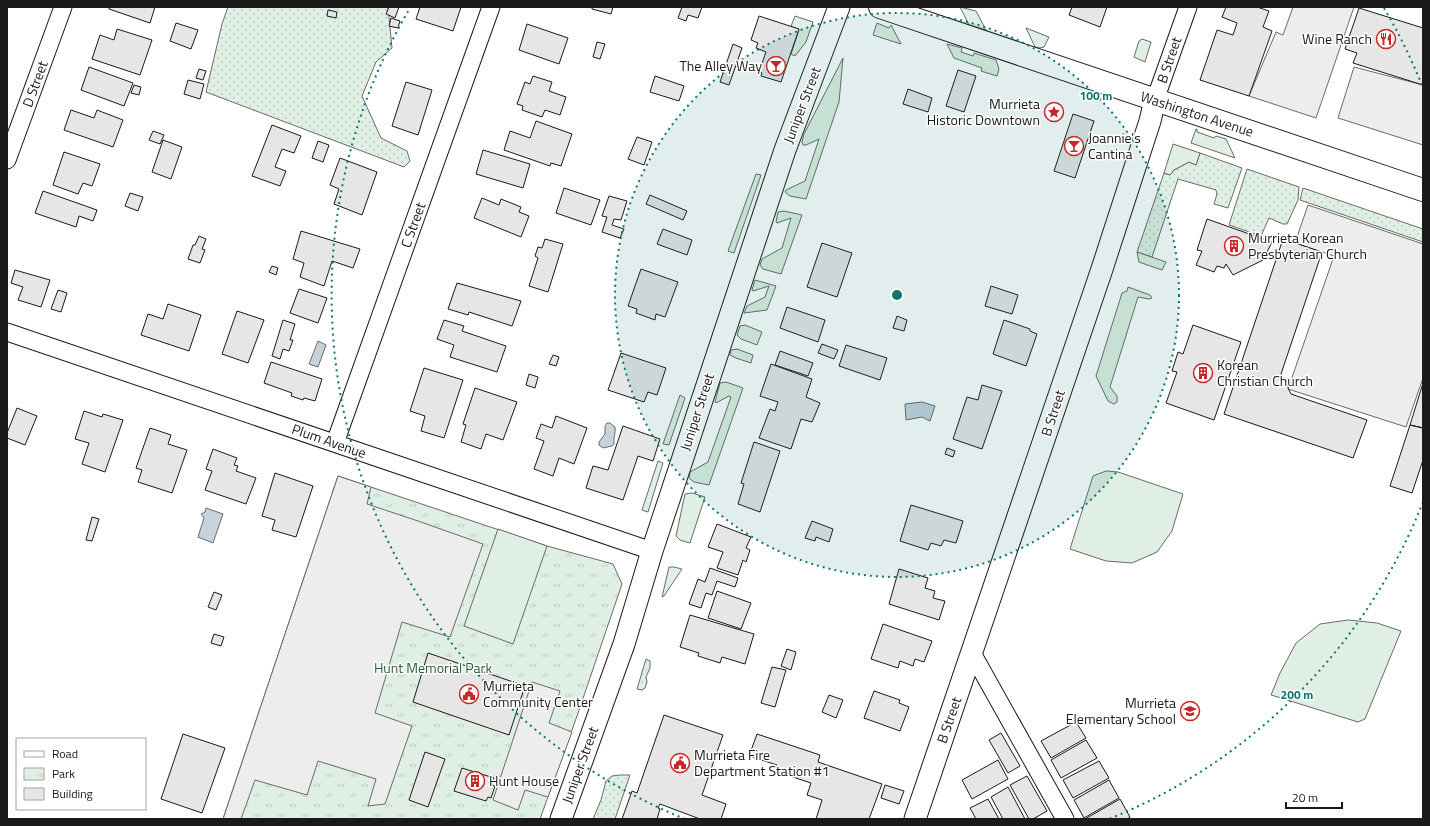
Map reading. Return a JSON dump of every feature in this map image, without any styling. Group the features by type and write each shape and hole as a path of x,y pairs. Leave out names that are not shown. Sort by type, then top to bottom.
{"main road":[{"name":"Washington Avenue","path":"880,7 1423,190"}],"street":[{"name":"D Street","path":"7,160 63,7"},
{"name":"C Street","path":"335,443 491,7"},
{"name":"Juniper Street","path":"560,819 624,644 652,551 785,150 839,7"},
{"name":"B Street","path":"915,819 1102,269 1150,121 1155,100 1188,7"},
{"name":"Plum Avenue","path":"7,332 652,551"},
{"path":"972,653 1065,819"}],"green space":[{"path":"228,7 388,7 392,48 376,62 362,96 381,138 407,151 410,161 404,167 206,92 222,24"},
{"path":"960,7 976,11 986,30 969,25"},
{"path":"795,16 813,22 806,42 795,56 791,54 799,30 791,26"},
{"path":"877,23 889,28 891,25 901,44 873,35"},
{"path":"1026,28 1049,37 1044,47 1035,47"},
{"path":"1142,39 1151,42 1145,62 1134,57 1139,41"},
{"path":"947,44 962,48 961,52 973,56 974,53 996,60 999,69 997,76 981,71 982,68 954,58"},
{"path":"843,58 839,102 806,199 790,196 785,192 786,190 805,181 819,139 803,145 802,142 804,134"},
{"path":"1196,129 1197,132 1214,138 1216,136 1226,139 1235,158 1191,143"},
{"path":"1173,144 1200,153 1196,165 1189,162 1174,170 1170,175 1164,173"},
{"path":"1200,153 1242,168 1228,208 1214,204 1217,194 1216,190 1178,179 1152,257 1137,252 1164,173 1170,175 1174,170 1189,162 1196,165"},
{"path":"1247,169 1299,187 1298,200 1287,224 1283,224 1269,218 1261,236 1229,225"},
{"path":"756,174 761,175 734,253 728,251"},
{"path":"1303,188 1423,229 1423,242 1300,200"},
{"path":"784,211 802,215 781,274 763,269 760,265 762,259 782,248 791,218 777,223 776,222 778,212"},
{"path":"1137,252 1166,262 1162,270 1139,262"},
{"path":"755,280 776,286 767,310 744,313 747,306 765,297 769,286 753,291"},
{"path":"1128,287 1150,295 1152,298 1149,299 1138,297 1110,387 1117,396 1117,402 1114,404 1108,401 1096,376 1122,293 1127,291"},
{"path":"745,325 762,332 757,345 741,339 737,335 740,326"},
{"path":"737,349 753,355 751,363 730,355 731,350"},
{"path":"726,382 743,388 709,485 694,482 689,478 690,472 708,462 731,397 729,396 716,403 715,402 720,383"},
{"path":"680,395 685,398 669,445 663,444"},
{"path":"658,461 663,463 648,512 642,510"},
{"path":"1106,471 1118,472 1183,494 1172,531 1157,552 1132,563 1106,561 1070,549 1093,476"},
{"name":"Hunt Memorial Park","path":"338,476 547,546 613,564 622,584 540,819 223,819"},
{"path":"692,493 705,497 690,543 680,540 676,536 685,494"},
{"path":"498,529 547,546 513,644 464,626"},
{"path":"669,567 682,569 662,597"},
{"path":"1348,620 1377,623 1401,631 1365,719 1358,722 1271,695 1280,673 1296,643 1320,624"},
{"path":"646,659 650,661 650,668 646,677 647,682 645,688 642,690 637,689"},
{"path":"630,775 615,819 593,819 601,800 606,781 612,776"}],"shaded area":[{"path":"1293,7 1354,7 1316,118 1249,96 1276,32 1283,35"},
{"path":"1354,67 1423,85 1423,145 1338,118"},
{"path":"1308,205 1423,244 1423,378 1406,427 1288,389 1334,256 1295,243"},
{"path":"318,341 326,345 318,367 309,364"},
{"path":"922,402 935,406 930,421 922,417 906,420 905,404"},
{"path":"607,423 610,423 615,427 614,444 603,448 599,445 599,442 605,434 605,426"},
{"path":"338,476 371,487 367,504 483,544 450,637 402,622 375,713 412,726 385,804 368,806 376,779 318,761 307,795 255,780 241,819 223,819"},
{"path":"206,508 223,514 213,543 198,537 204,518 201,514 205,512"},
{"path":"532,682 560,691 549,723 572,732 548,797 525,790 518,810 493,800"}],"building":[{"path":"109,7 155,7 150,23 109,9"},
{"path":"389,7 399,7 395,18 386,14"},
{"path":"420,7 461,7 453,31 416,19"},
{"path":"592,7 613,7 611,14 592,9"},
{"path":"682,7 702,7 698,18 688,15 686,21 678,18"},
{"path":"1072,7 1107,7 1100,27 1069,15"},
{"path":"1226,7 1257,7 1269,11 1263,27 1272,31 1249,96 1200,80 1217,30 1233,35 1237,23 1222,17"},
{"name":"Wine Ranch","path":"1359,8 1423,28 1423,85 1353,63 1357,53 1345,49"},
{"path":"328,10 337,12 336,18 327,16"},
{"path":"759,16 799,29 781,82 761,76 762,73 759,72 766,52 756,48 758,43 751,40"},
{"path":"391,18 400,21 398,28 389,26"},
{"path":"176,23 198,30 191,49 170,41"},
{"path":"527,24 568,38 559,64 519,50"},
{"path":"117,29 152,40 140,75 92,59 100,35 114,40"},
{"path":"597,42 605,44 600,59 593,57"},
{"path":"733,44 742,48 729,85 720,82"},
{"path":"89,67 133,83 124,106 81,90"},
{"path":"199,69 206,71 203,80 196,78"},
{"path":"958,70 976,76 964,112 946,106"},
{"path":"533,76 552,82 549,91 566,97 560,115 545,110 542,117 522,110 523,106 517,104 525,82 530,84"},
{"path":"655,76 684,86 679,101 650,92"},
{"path":"188,80 204,84 200,99 184,94"},
{"path":"406,82 432,90 418,135 392,126"},
{"path":"134,85 141,87 139,95 131,93"},
{"path":"908,89 932,98 928,112 903,104"},
{"path":"71,110 94,118 97,110 123,120 113,147 64,130"},
{"name":"Joannie's Cantina","path":"1073,114 1094,121 1075,178 1054,171"},
{"path":"536,121 572,134 561,166 551,163 550,166 504,150 510,131 530,138"},
{"path":"272,125 301,136 294,153 282,149 275,167 286,171 280,186 252,176"},
{"path":"153,131 164,135 160,144 149,140"},
{"path":"637,137 652,142 644,165 628,159"},
{"path":"163,140 182,147 171,179 152,172"},
{"path":"318,141 329,145 323,162 312,158"},
{"path":"483,150 530,164 523,188 476,174"},
{"path":"64,152 100,164 92,186 83,183 78,194 53,185"},
{"path":"340,158 377,172 362,215 334,204 339,189 330,185"},
{"path":"564,188 600,200 591,225 556,213"},
{"path":"43,191 97,210 93,221 79,216 76,227 35,213"},
{"path":"130,193 143,197 138,211 125,206"},
{"path":"650,195 687,211 683,220 646,204"},
{"path":"609,196 627,201 621,220 614,219 612,225 624,229 620,238 602,232 607,217 602,216"},
{"path":"482,198 499,205 501,199 521,207 519,212 529,216 521,237 474,218"},
{"name":"Murrieta Korean Presbyterian Church","path":"1207,219 1272,242 1263,260 1233,275 1226,264 1224,268 1217,266 1214,272 1196,265 1202,251 1197,250"},
{"path":"663,229 692,240 687,255 657,244"},
{"path":"301,231 360,249 353,268 332,261 324,286 300,277 304,263 293,259"},
{"path":"199,236 206,239 202,249 205,250 200,263 188,259 193,245 195,245"},
{"path":"545,239 563,244 548,292 529,286 538,258 535,256 538,247 542,248"},
{"path":"1283,239 1322,252 1281,374 1291,394 1367,420 1353,458 1224,414"},
{"path":"822,243 852,253 837,297 807,287"},
{"path":"272,266 278,268 276,275 269,272"},
{"path":"641,269 678,282 665,317 656,314 655,320 636,313 637,309 628,306"},
{"path":"15,270 50,280 41,307 18,300 23,287 11,283"},
{"path":"457,283 521,301 512,326 469,312 468,315 448,309"},
{"path":"991,286 1018,295 1012,314 985,306"},
{"path":"299,289 327,298 318,323 290,313"},
{"path":"58,290 67,293 61,312 51,309"},
{"path":"168,304 201,315 189,351 141,335 148,314 163,319"},
{"path":"787,307 825,320 818,342 780,328"},
{"path":"237,311 264,320 248,363 222,354"},
{"path":"897,316 907,320 904,331 893,328"},
{"path":"283,320 295,324 290,340 293,340 289,351 283,349 280,359 272,356"},
{"path":"444,320 464,326 462,331 506,346 497,372 450,357 454,345 437,339"},
{"path":"1004,320 1030,329 1030,331 1037,334 1026,366 993,354"},
{"name":"Korean Christian Church","path":"1193,325 1241,342 1214,420 1166,403 1177,372 1172,371 1178,352 1183,354"},
{"path":"822,344 838,350 834,359 818,353"},
{"path":"846,345 887,358 880,380 839,366"},
{"path":"780,351 813,363 808,376 775,365"},
{"path":"621,353 666,368 657,395 648,392 644,402 608,390"},
{"path":"553,355 559,357 556,366 549,364"},
{"path":"271,362 322,379 315,401 304,398 303,400 291,396 292,393 264,383"},
{"path":"771,364 812,379 806,397 820,403 812,422 801,419 791,449 759,438 770,409 775,411 778,402 760,396"},
{"path":"424,368 463,380 444,438 421,431 425,416 410,411"},
{"path":"529,374 538,377 535,388 526,385"},
{"path":"1423,383 1423,428 1410,425"},
{"path":"982,385 1002,391 982,449 953,439 967,397 978,400"},
{"path":"475,388 517,402 503,440 486,434 481,449 461,442 466,425 463,424"},
{"path":"17,408 37,416 25,445 7,438 7,433"},
{"path":"84,411 102,417 103,414 123,420 105,472 82,464 89,443 75,439"},
{"path":"556,416 587,428 574,464 559,458 553,476 534,469 544,441 536,438 541,424 552,428"},
{"path":"1410,425 1423,428 1423,460 1412,493 1390,486"},
{"path":"623,426 660,439 653,461 638,456 623,500 586,488 593,466 608,470"},
{"path":"150,428 171,435 168,444 187,450 172,493 138,482 142,470 136,468"},
{"path":"754,442 780,451 760,512 738,504 744,484 741,483"},
{"path":"947,448 955,451 953,457 945,454"},
{"path":"213,449 237,458 234,465 238,466 236,471 256,478 246,504 205,490 212,471 206,469"},
{"path":"275,473 313,486 296,537 272,530 275,520 262,516"},
{"path":"911,505 963,521 956,543 944,540 941,546 931,543 928,550 900,541"},
{"path":"92,517 99,519 92,541 86,540"},
{"path":"812,521 833,529 829,542 816,537 815,541 805,538"},
{"path":"717,524 751,537 746,548 750,550 746,562 743,560 738,575 717,568 723,552 708,547"},
{"path":"710,568 738,578 735,587 717,581 712,595 706,593 701,608 689,604 698,579 705,582"},
{"path":"899,569 928,578 925,588 935,591 933,598 945,601 939,620 889,604"},
{"path":"717,591 751,603 741,629 708,618"},
{"path":"214,592 222,595 216,610 208,607"},
{"path":"690,615 754,634 745,664 722,657 720,663 698,656 699,653 680,647"},
{"path":"883,624 932,641 924,662 915,659 913,666 900,661 898,668 871,659"},
{"path":"214,634 224,637 221,646 211,643"},
{"path":"787,649 796,652 791,670 781,666"},
{"name":"Murrieta Community Center","path":"428,653 525,686 509,735 413,702"},
{"path":"772,667 786,670 775,707 761,703"},
{"path":"874,691 900,700 899,703 909,707 900,731 864,718"},
{"path":"829,695 843,700 836,718 822,712"},
{"name":"Murrieta Fire Department Station #1","path":"664,715 723,735 702,795 726,804 721,819 700,819 660,804 657,819 622,819 632,791 637,793"},
{"path":"1076,722 1086,738 1051,758 1041,741"},
{"path":"1001,733 1020,766 1008,773 989,740"},
{"path":"183,734 225,748 202,813 161,799"},
{"path":"757,734 820,755 818,762 882,784 869,819 816,819 822,800 807,795 811,783 775,771 777,765 749,756"},
{"path":"1086,740 1097,758 1061,778 1051,760"},
{"path":"425,752 445,759 428,807 409,800"},
{"path":"998,760 1008,779 972,799 962,780"},
{"path":"1099,761 1109,778 1073,798 1063,780"},
{"name":"Hunt House","path":"462,768 494,778 492,785 495,786 491,798 488,797 486,801 454,791"},
{"path":"1027,776 1047,811 1033,819 1029,819 1010,785"},
{"path":"1109,780 1119,798 1084,818 1074,800"},
{"path":"885,785 904,791 899,804 881,798"},
{"path":"1008,787 1025,819 1003,819 991,797"},
{"path":"988,799 999,819 976,819 970,808"},
{"path":"1120,799 1130,817 1127,819 1085,819"}],"place":[{"name":"Wine Ranch","path":"1386,39"},
{"name":"The Alley Way","path":"776,66"},
{"name":"Murrieta Historic Downtown","path":"1054,112"},
{"name":"Joannie's Cantina","path":"1074,146"},
{"name":"Murrieta Korean Presbyterian Church","path":"1234,246"},
{"name":"Korean Christian Church","path":"1203,373"},
{"name":"Murrieta Community Center","path":"469,694"},
{"name":"Murrieta Elementary School","path":"1190,711"},
{"name":"Murrieta Fire Department Station #1","path":"680,763"},
{"name":"Hunt House","path":"475,781"}]}
